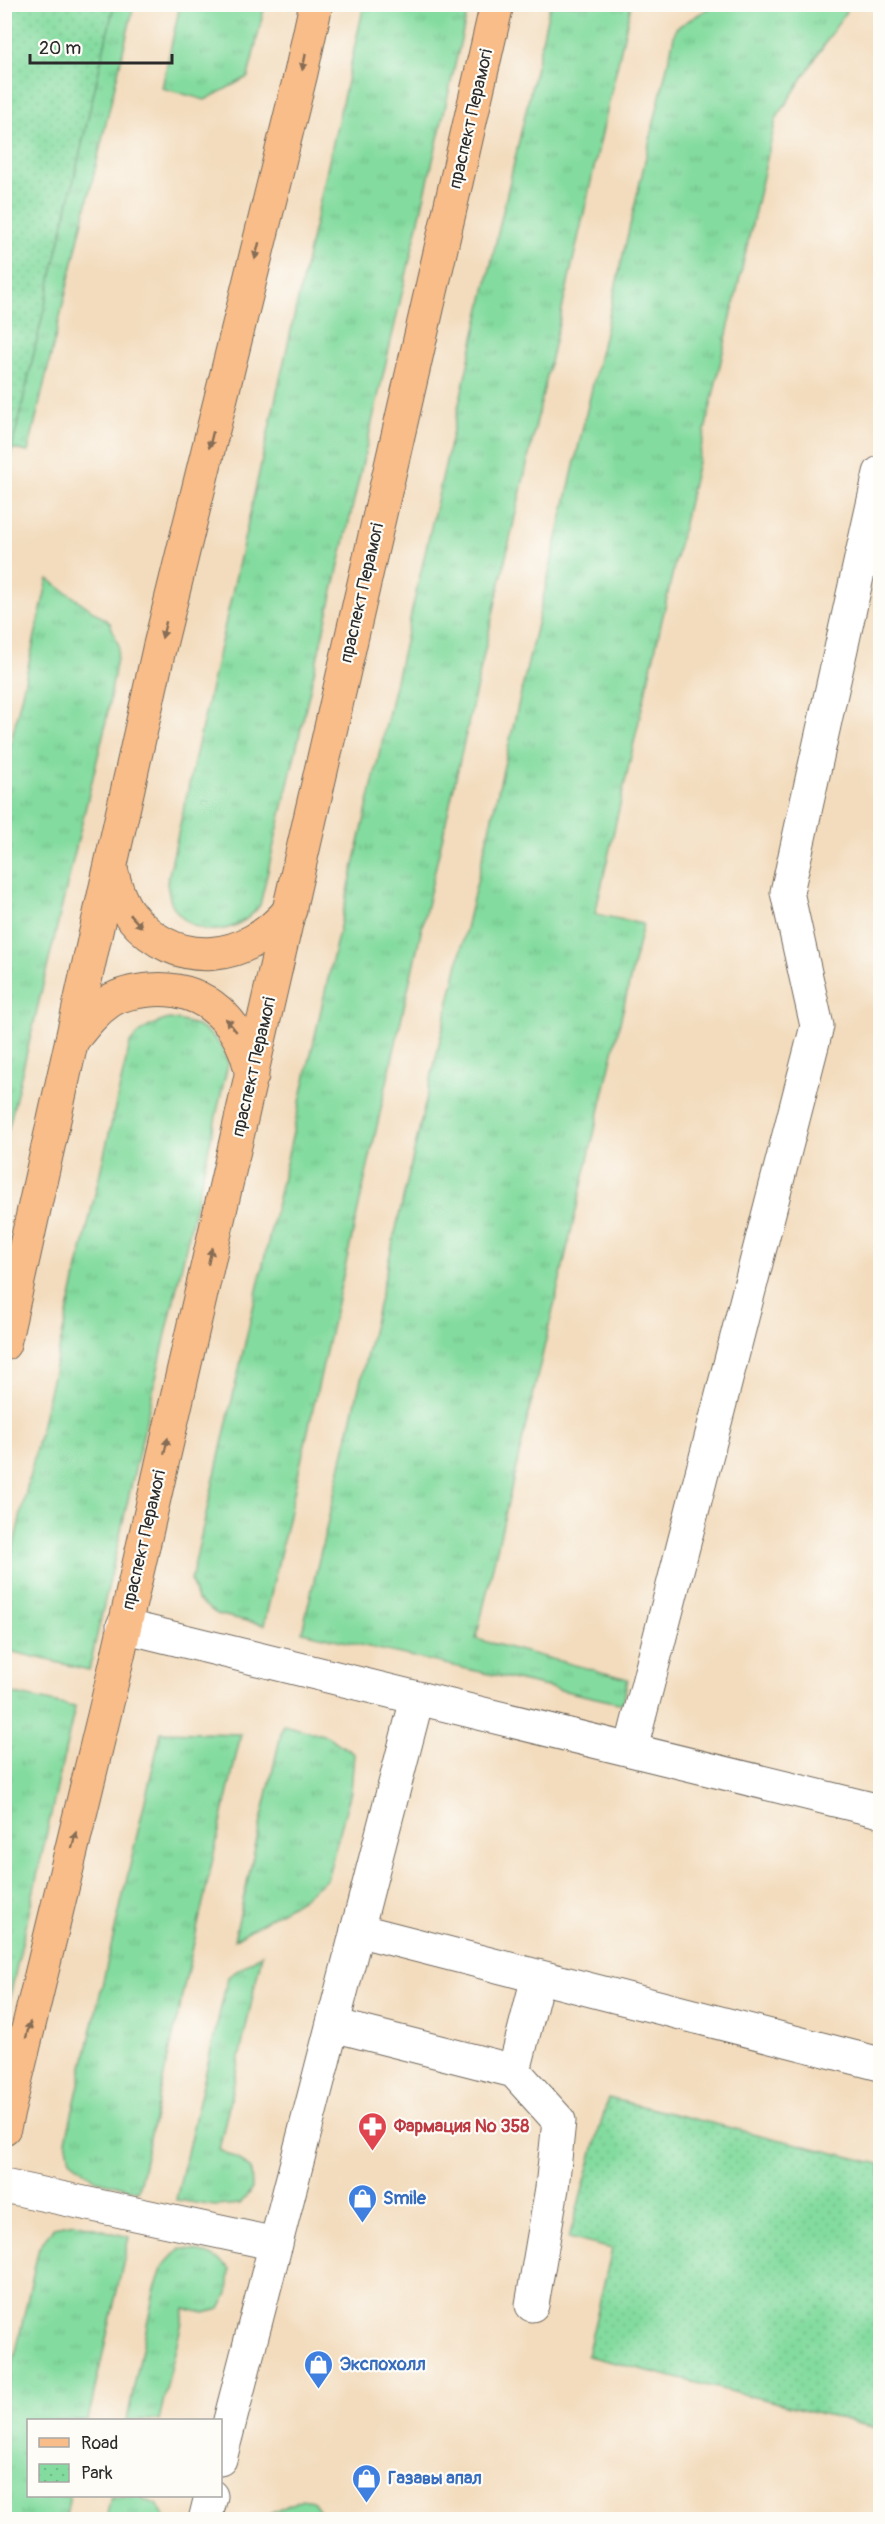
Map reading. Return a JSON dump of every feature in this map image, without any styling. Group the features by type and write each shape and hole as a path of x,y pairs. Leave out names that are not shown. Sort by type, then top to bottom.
{"main road":[{"path":"4,1344 159,649 316,4"},
{"name":"праспект Перамогі","path":"4,2128 108,1699 497,4"},
{"path":"111,869 122,901 130,915 147,933 169,946 193,952 215,954 237,949 258,940 276,927 290,910"},
{"path":"74,1038 90,1017 111,1000 136,991 164,989 190,994 210,1004 226,1018 240,1036 248,1057 252,1078"}],"lane":[{"path":"631,1749 817,1026 787,892 880,473"},
{"path":"123,1626 880,1811"},
{"path":"222,2451 417,1699"},
{"path":"357,1930 880,2064"},
{"path":"514,2071 538,1977"},
{"path":"333,2025 514,2071 559,2121 552,2188 532,2306"},
{"path":"4,2186 276,2244"},
{"path":"205,2520 211,2497"}],"green space":[{"path":"4,5 114,5 5,479"},
{"path":"5,5 134,5 28,452 5,447"},
{"path":"180,5 265,5 248,77 205,100 162,88"},
{"path":"364,5 469,5 260,905 239,924 214,930 201,929 179,915 171,902 167,883"},
{"path":"550,5 631,5 264,1625 217,1614 197,1600 191,1580"},
{"path":"714,5 850,5 776,119 595,914 643,924 476,1639 628,1679 623,1704 302,1632 676,28"},
{"path":"48,579 110,623 119,646 105,727 5,1143 5,768"},
{"path":"169,1019 189,1023 207,1031 220,1045 228,1064 89,1670 5,1650 5,1583 130,1043 147,1028"},
{"path":"4,1692 75,1707 5,2019"},
{"path":"283,1725 327,1736 354,1754 351,1791 327,1879 301,1899 234,1940"},
{"path":"161,1732 241,1734 138,2191 94,2179 70,2160 66,2140"},
{"path":"262,1954 219,2150 235,2157 251,2169 252,2189 240,2204 215,2206 176,2200 228,1977"},
{"path":"608,2098 880,2164 880,2428 587,2356 612,2249 569,2238"},
{"path":"75,2223 129,2237 88,2419 27,2419 27,2497 70,2497 65,2519 5,2519 5,2401 39,2247 54,2227"},
{"path":"180,2248 207,2254 230,2269 228,2293 220,2309 204,2313 185,2309 159,2419 127,2419 154,2292 163,2266"},
{"path":"111,2497 141,2497 156,2504 167,2519 106,2519"},
{"path":"302,2499 313,2501 326,2519 259,2519"}],"place":[{"name":"Фармация № 358","path":"373,2152"},
{"name":"Smile","path":"362,2224"},
{"name":"Экспохолл","path":"319,2390"},
{"name":"Газавы апал","path":"367,2504"}]}
